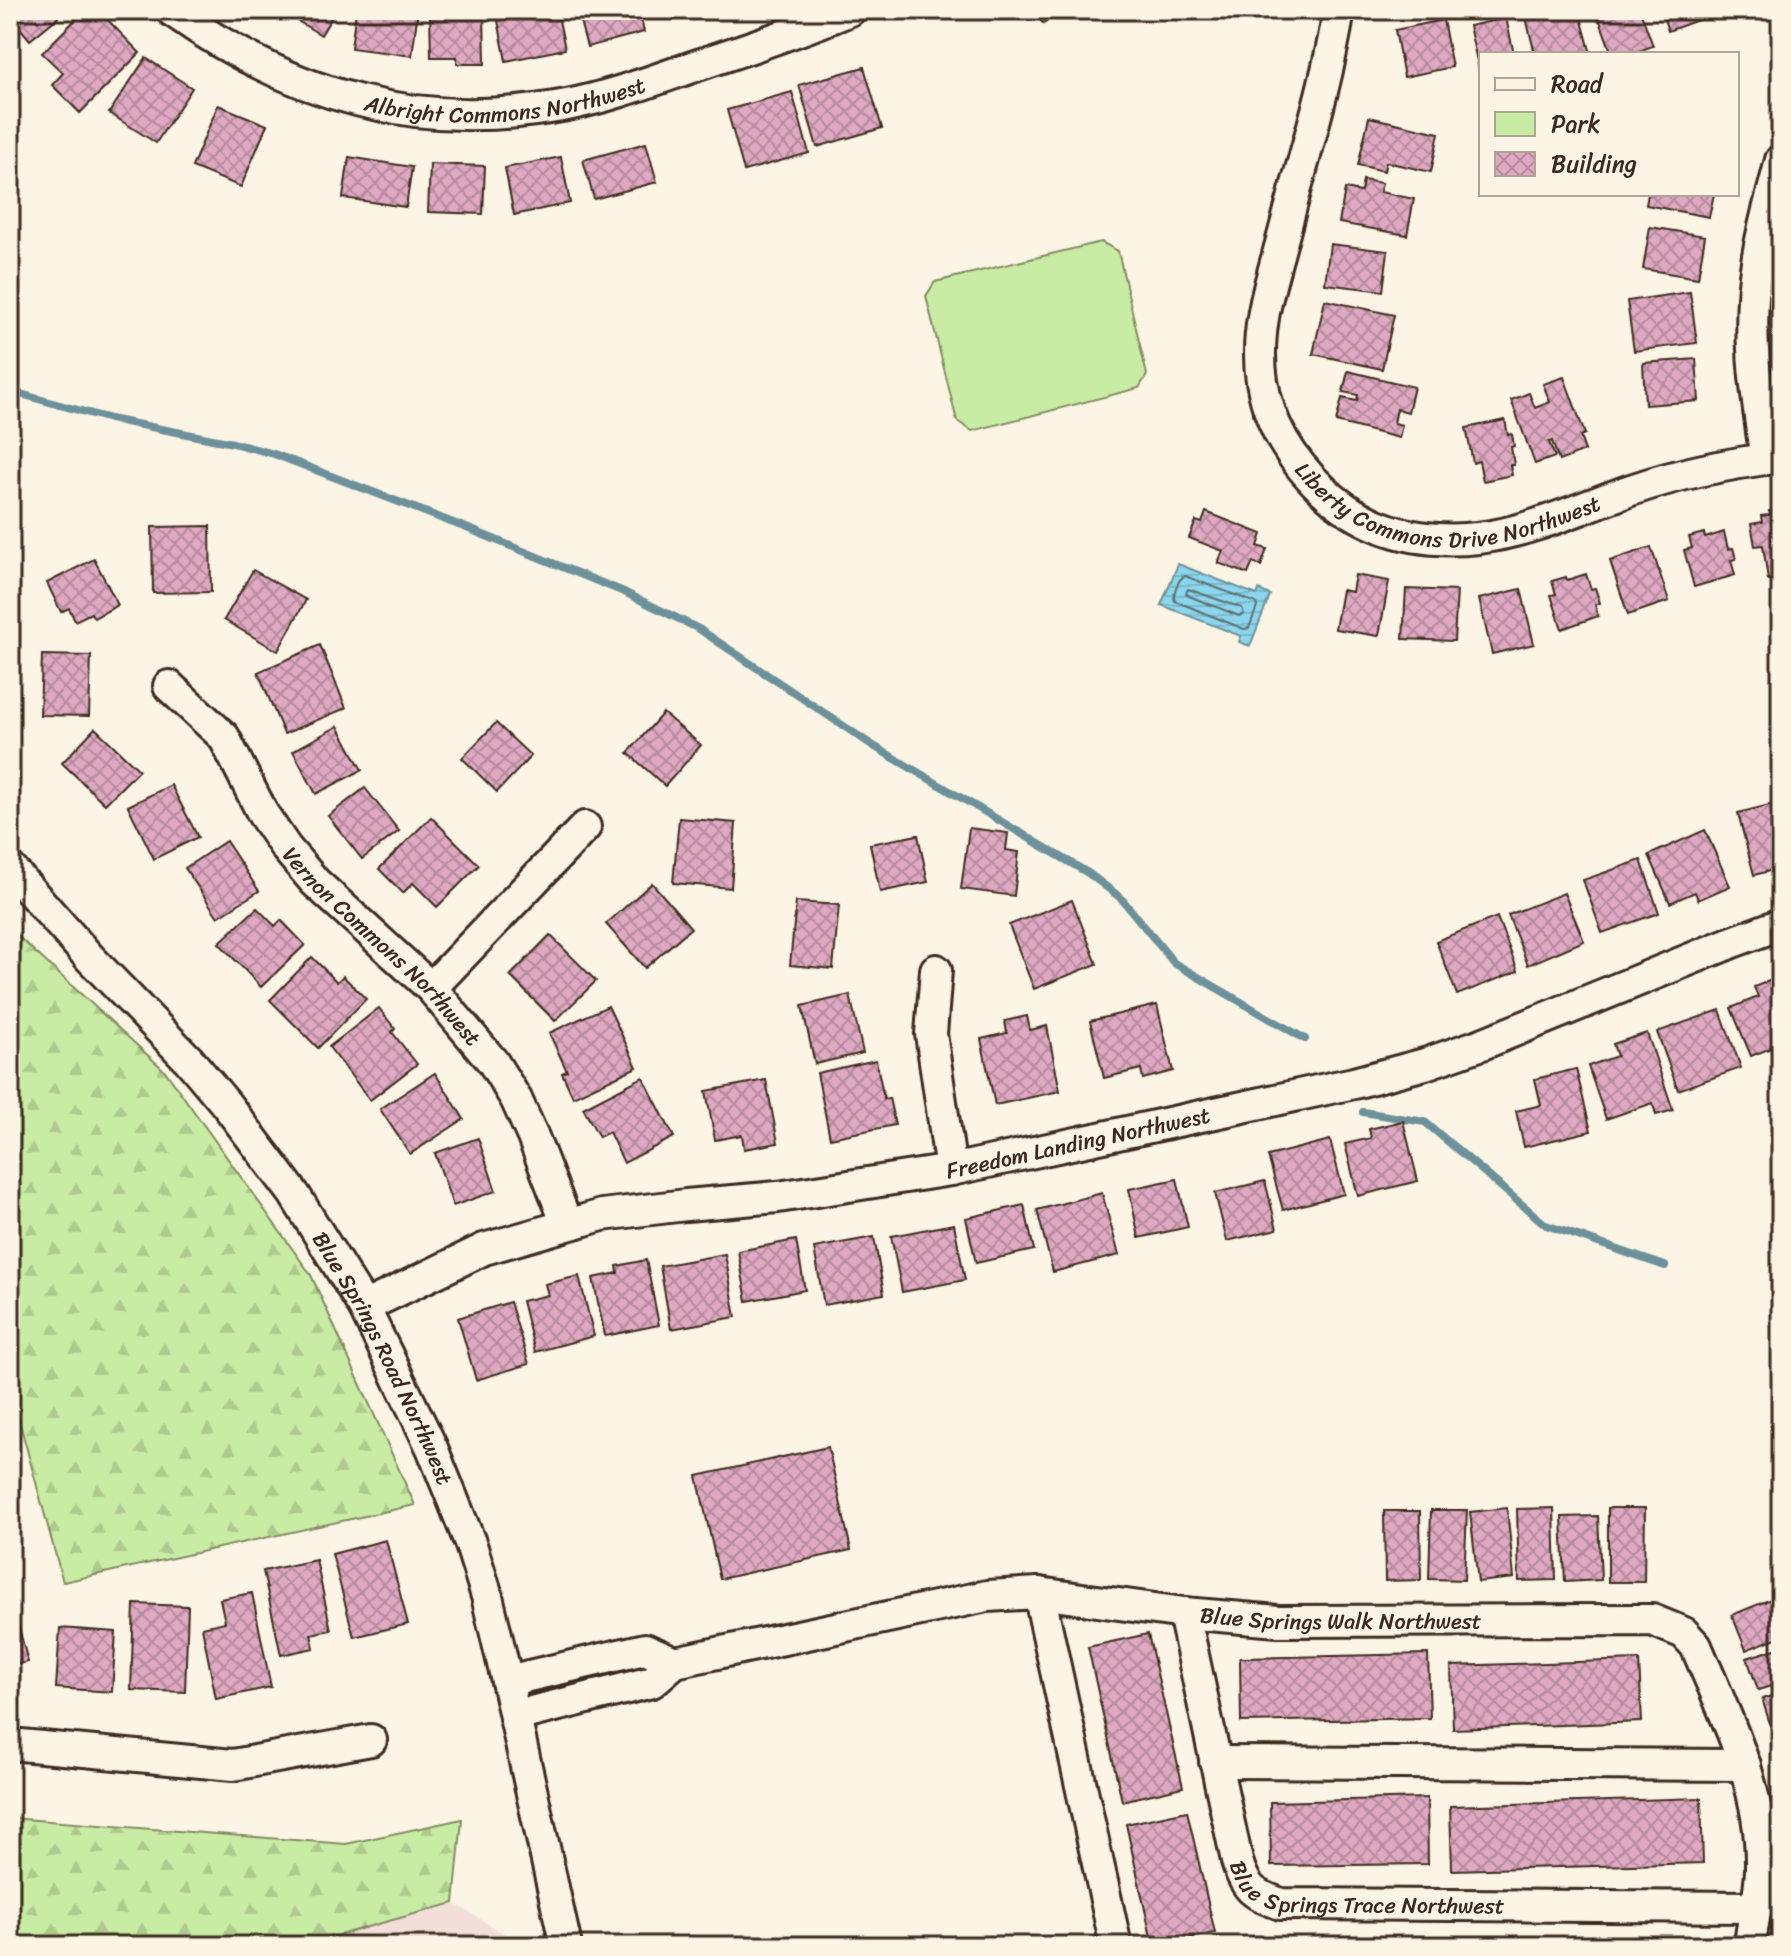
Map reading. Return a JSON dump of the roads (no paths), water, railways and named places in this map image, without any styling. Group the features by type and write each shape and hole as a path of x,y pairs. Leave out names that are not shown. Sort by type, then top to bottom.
{"street":[{"name":"Albright Commons Northwest","path":"171,10 260,66 305,86 354,101 404,110 460,114 518,112 569,105 799,30 850,10"},
{"name":"Liberty Commons Drive Northwest","path":"1339,10 1331,55 1269,289 1260,345 1262,382 1274,422 1288,450 1307,475 1353,514 1408,537 1441,540 1510,532 1639,488 1697,472 1774,458"},
{"path":"1774,458 1754,375 1752,327 1757,262 1781,160"},
{"name":"Vernon Commons Northwest","path":"169,686 224,737 263,814 315,882 431,988 493,1062 516,1099 567,1224"},
{"path":"431,988 585,827"},
{"name":"Blue Springs Road Northwest","path":"10,868 90,958 189,1060 226,1104 294,1194 364,1307 432,1448 466,1532 487,1596 566,1946"},
{"name":"Freedom Landing Northwest","path":"364,1307 484,1249 602,1215 778,1197 951,1170 1354,1083 1425,1064 1781,924"},
{"path":"936,970 931,1034 951,1170"},
{"path":"1039,1593 1116,1946"},
{"name":"Blue Springs Walk Northwest","path":"515,1716 652,1682 675,1662 987,1596 1039,1593 1184,1613 1278,1621 1652,1620 1684,1633 1696,1646 1755,1794 1760,1832 1758,1907 1750,1946"},
{"name":"Blue Springs Trace Northwest","path":"1184,1613 1244,1883 1259,1896 1281,1904 1758,1907"},
{"name":"Blue Springs Walk Northwest","path":"507,1681 645,1649 675,1662"},
{"path":"10,1744 233,1765 371,1740"},
{"path":"1215,1762 1745,1765"}],"water":[{"path":"1178,564 1257,595 1259,590 1270,595 1250,646 1239,642 1241,636 1161,605"}],"waterway":[{"path":"10,391 110,419 274,454 624,592 699,629 872,745 1088,873 1121,898 1174,963 1305,1039"},
{"path":"1363,1112 1425,1122 1546,1225 1665,1266"}]}
